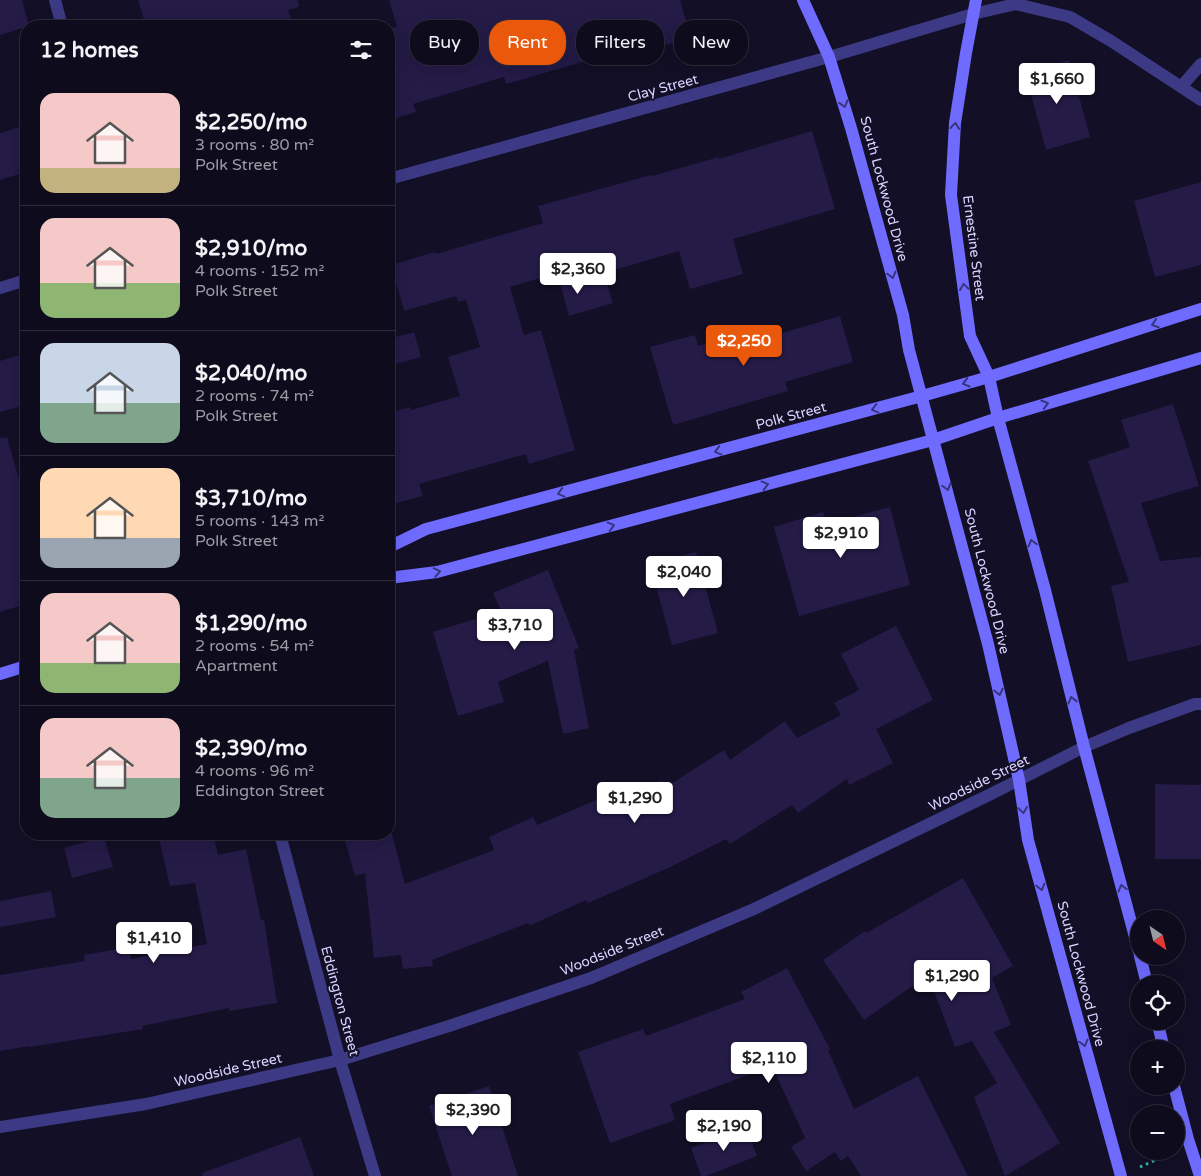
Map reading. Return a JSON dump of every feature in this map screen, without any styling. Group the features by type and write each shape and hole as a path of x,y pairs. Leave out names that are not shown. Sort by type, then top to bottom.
{"main road":[{"name":"South Lockwood Drive","path":"803,0 829,57 852,128 988,644 1019,780 1028,840 1121,1176"},
{"name":"Ernestine Street","path":"976,0 955,123 951,195 970,336 989,377"},
{"name":"Polk Street","path":"395,543 426,529 989,377 1201,309"},
{"path":"395,577 437,572 933,440 998,418 1201,358"},
{"path":"989,377 998,418 1045,590 1084,748 1130,919"},
{"path":"0,674 20,668"},
{"path":"1176,1095 1199,1174"}],"street":[{"path":"55,0 60,20"},
{"name":"Clay Street","path":"395,177 829,57 973,14 1016,4 1070,17 1111,41 1201,100"},
{"path":"1181,87 1201,64"},
{"path":"0,288 20,282"},
{"name":"Woodside Street","path":"0,1127 146,1104 340,1060 448,1026 600,974 754,909 1084,748 1129,728 1195,704 1201,704"},
{"name":"Eddington Street","path":"282,840 340,1060 375,1176"}],"path":[{"path":"1136,1169 1155,1160"}],"building":[{"path":"0,0 22,0 27,20 20,20 20,29 0,35"},
{"path":"138,0 298,0 299,7 288,10 291,20 260,20 260,18 253,20 144,20"},
{"path":"389,0 680,0 686,20 674,20 674,43 664,45 664,20 576,20 576,64 506,84 504,77 413,104 416,112 395,118 395,28 397,27"},
{"path":"1069,60 1090,137 1046,150 1025,72"},
{"path":"20,127 20,174 0,180 0,133"},
{"path":"812,131 835,209 733,239 743,274 690,289 679,251 604,273 613,303 569,316 557,273 510,287 524,335 541,330 575,450 529,464 526,454 419,484 423,496 395,503 395,411 410,407 411,410 460,396 448,357 480,347 466,300 458,302 456,296 404,311 395,279 395,264 543,223 538,206 719,157 719,159"},
{"path":"1201,182 1201,265 1155,277 1134,201"},
{"path":"840,316 853,362 785,382 788,391 673,425 650,347 695,335 698,346 769,326 772,336"},
{"path":"414,332 421,357 395,364 395,337"},
{"path":"20,355 20,407 0,412 0,361"},
{"path":"1173,404 1199,486 1141,503 1160,561 1201,557 1201,645 1128,662 1111,586 1129,582 1088,461 1130,447 1121,420"},
{"path":"7,437 20,483 20,606 0,612 0,438"},
{"path":"890,507 910,585 799,616 774,527 823,512 827,524"},
{"path":"696,552 718,633 672,645 650,564"},
{"path":"548,570 579,648 574,650 589,728 563,734 548,661 498,682 504,702 458,716 433,632 501,611 493,593"},
{"path":"896,626 933,700 876,729 893,763 849,785 847,779 798,813 792,805 730,844 726,839 668,868 588,903 586,900 529,926 528,923 432,960 433,966 403,969 401,955 374,958 365,873 355,876 345,840 394,840 405,884 494,850 489,837 533,817 537,825 601,798 606,809 662,780 666,787 724,750 730,760 785,721 797,738 841,715 834,703 859,690 841,654"},
{"path":"1155,784 1201,785 1201,859 1155,859"},
{"path":"93,840 105,840 113,867 72,878 64,848"},
{"path":"159,840 214,840 218,855 246,849 261,920 264,920 277,1003 229,1011 229,1008 142,1026 143,1029 0,1051 0,975 85,961 84,955 129,947 131,959 207,944 195,883 170,886"},
{"path":"963,878 1013,966 992,978 1011,1025 994,1032 1060,1143 1005,1176 974,1097 997,1083 972,1041 955,1047 928,975 864,1020 823,960 865,931 866,933"},
{"path":"51,891 56,917 0,927 0,901"},
{"path":"787,968 830,1049 828,1050 854,1109 918,1076 968,1176 861,1176 848,1156 841,1161 835,1152 806,1171 791,1147 805,1138 772,1066 670,1104 675,1120 610,1143 578,1052 643,1029 646,1036 745,999 741,992"},
{"path":"489,1086 518,1176 452,1176 429,1106"},
{"path":"746,1127 757,1156 706,1176 701,1176 691,1148"},
{"path":"300,1137 314,1176 203,1176 202,1173"}]}
